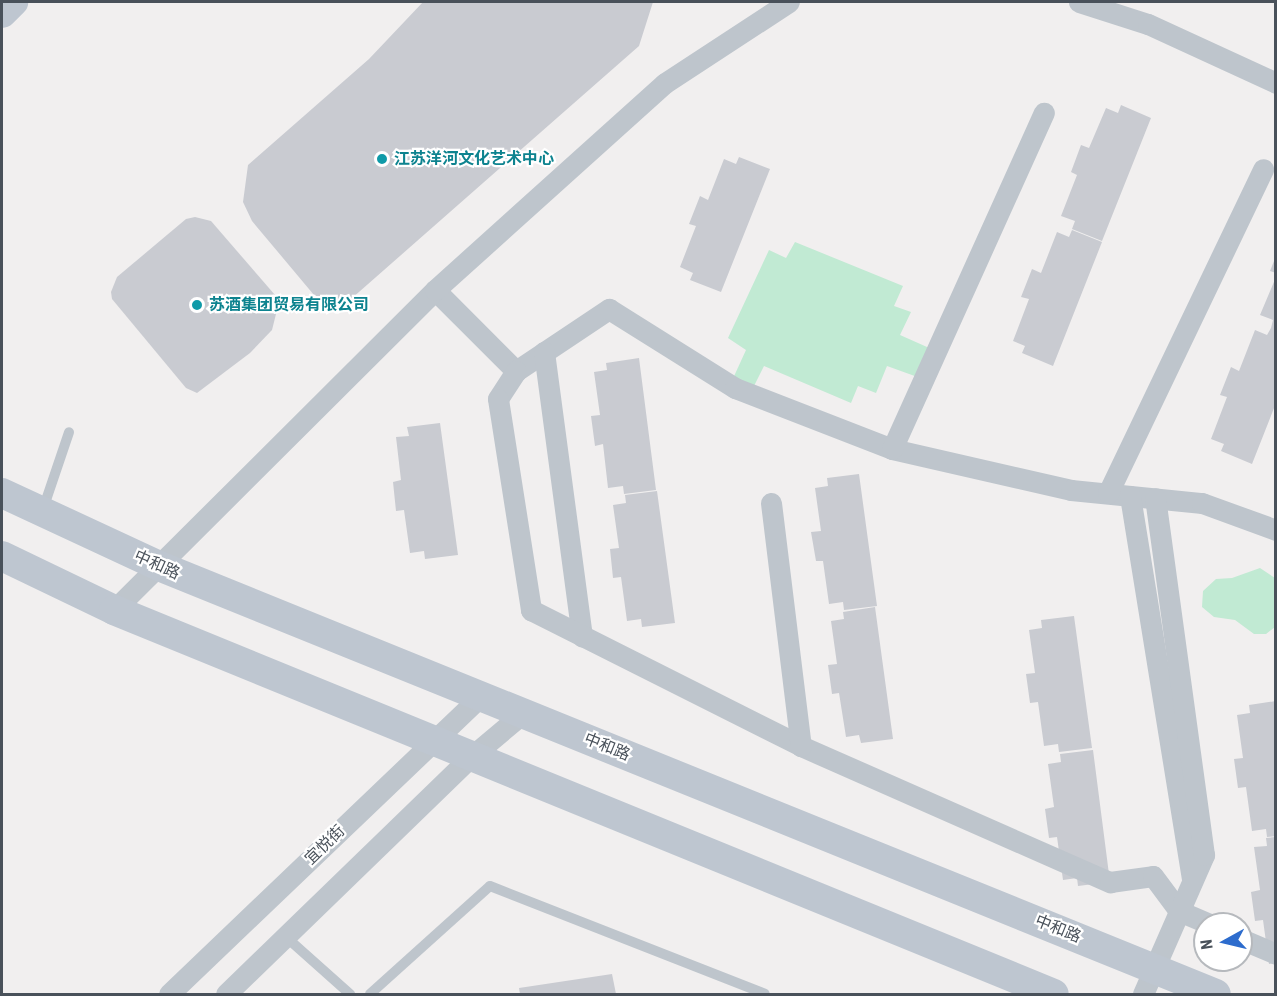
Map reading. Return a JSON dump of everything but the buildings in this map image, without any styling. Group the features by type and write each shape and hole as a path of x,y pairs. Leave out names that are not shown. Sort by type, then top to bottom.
{"main road":[{"path":"2,13 13,2"},
{"name":"中和路","path":"2,494 159,566 523,713 1148,981 1216,994"},
{"path":"2,556 114,610 1054,994"}],"street":[{"path":"114,610 435,291 665,83 789,2"},
{"path":"1079,2 1148,24 1275,83"},
{"path":"892,449 1044,113"},
{"path":"1108,493 1263,169"},
{"path":"435,291 516,370"},
{"path":"1193,917 1179,911 1153,876 1110,882 801,746 531,610 498,399 516,370 609,309 735,388 892,449 1071,490 1202,503 1275,530"},
{"path":"544,352 582,636"},
{"path":"1130,496 1192,880"},
{"path":"1148,981 1204,855 1155,498"},
{"path":"771,503 801,746"},
{"name":"宜悦街","path":"169,994 481,696"},
{"path":"226,994 472,756 523,713"},
{"path":"1253,944 1275,954"}],"lane":[{"path":"42,512 69,432"},
{"path":"370,994 490,886 765,994"},
{"path":"286,937 350,994"}],"green space":[{"path":"795,242 903,286 894,306 911,312 900,335 936,351 923,379 887,366 876,393 858,386 851,403 764,366 750,394 730,385 746,350 728,338 769,250 786,258"},
{"path":"1260,568 1275,578 1275,627 1266,634 1254,634 1235,620 1214,617 1202,607 1203,591 1216,579 1232,578"}],"place":[{"name":"江苏洋河文化艺术中心","path":"382,159"},
{"name":"苏酒集团贸易有限公司","path":"197,305"}]}
